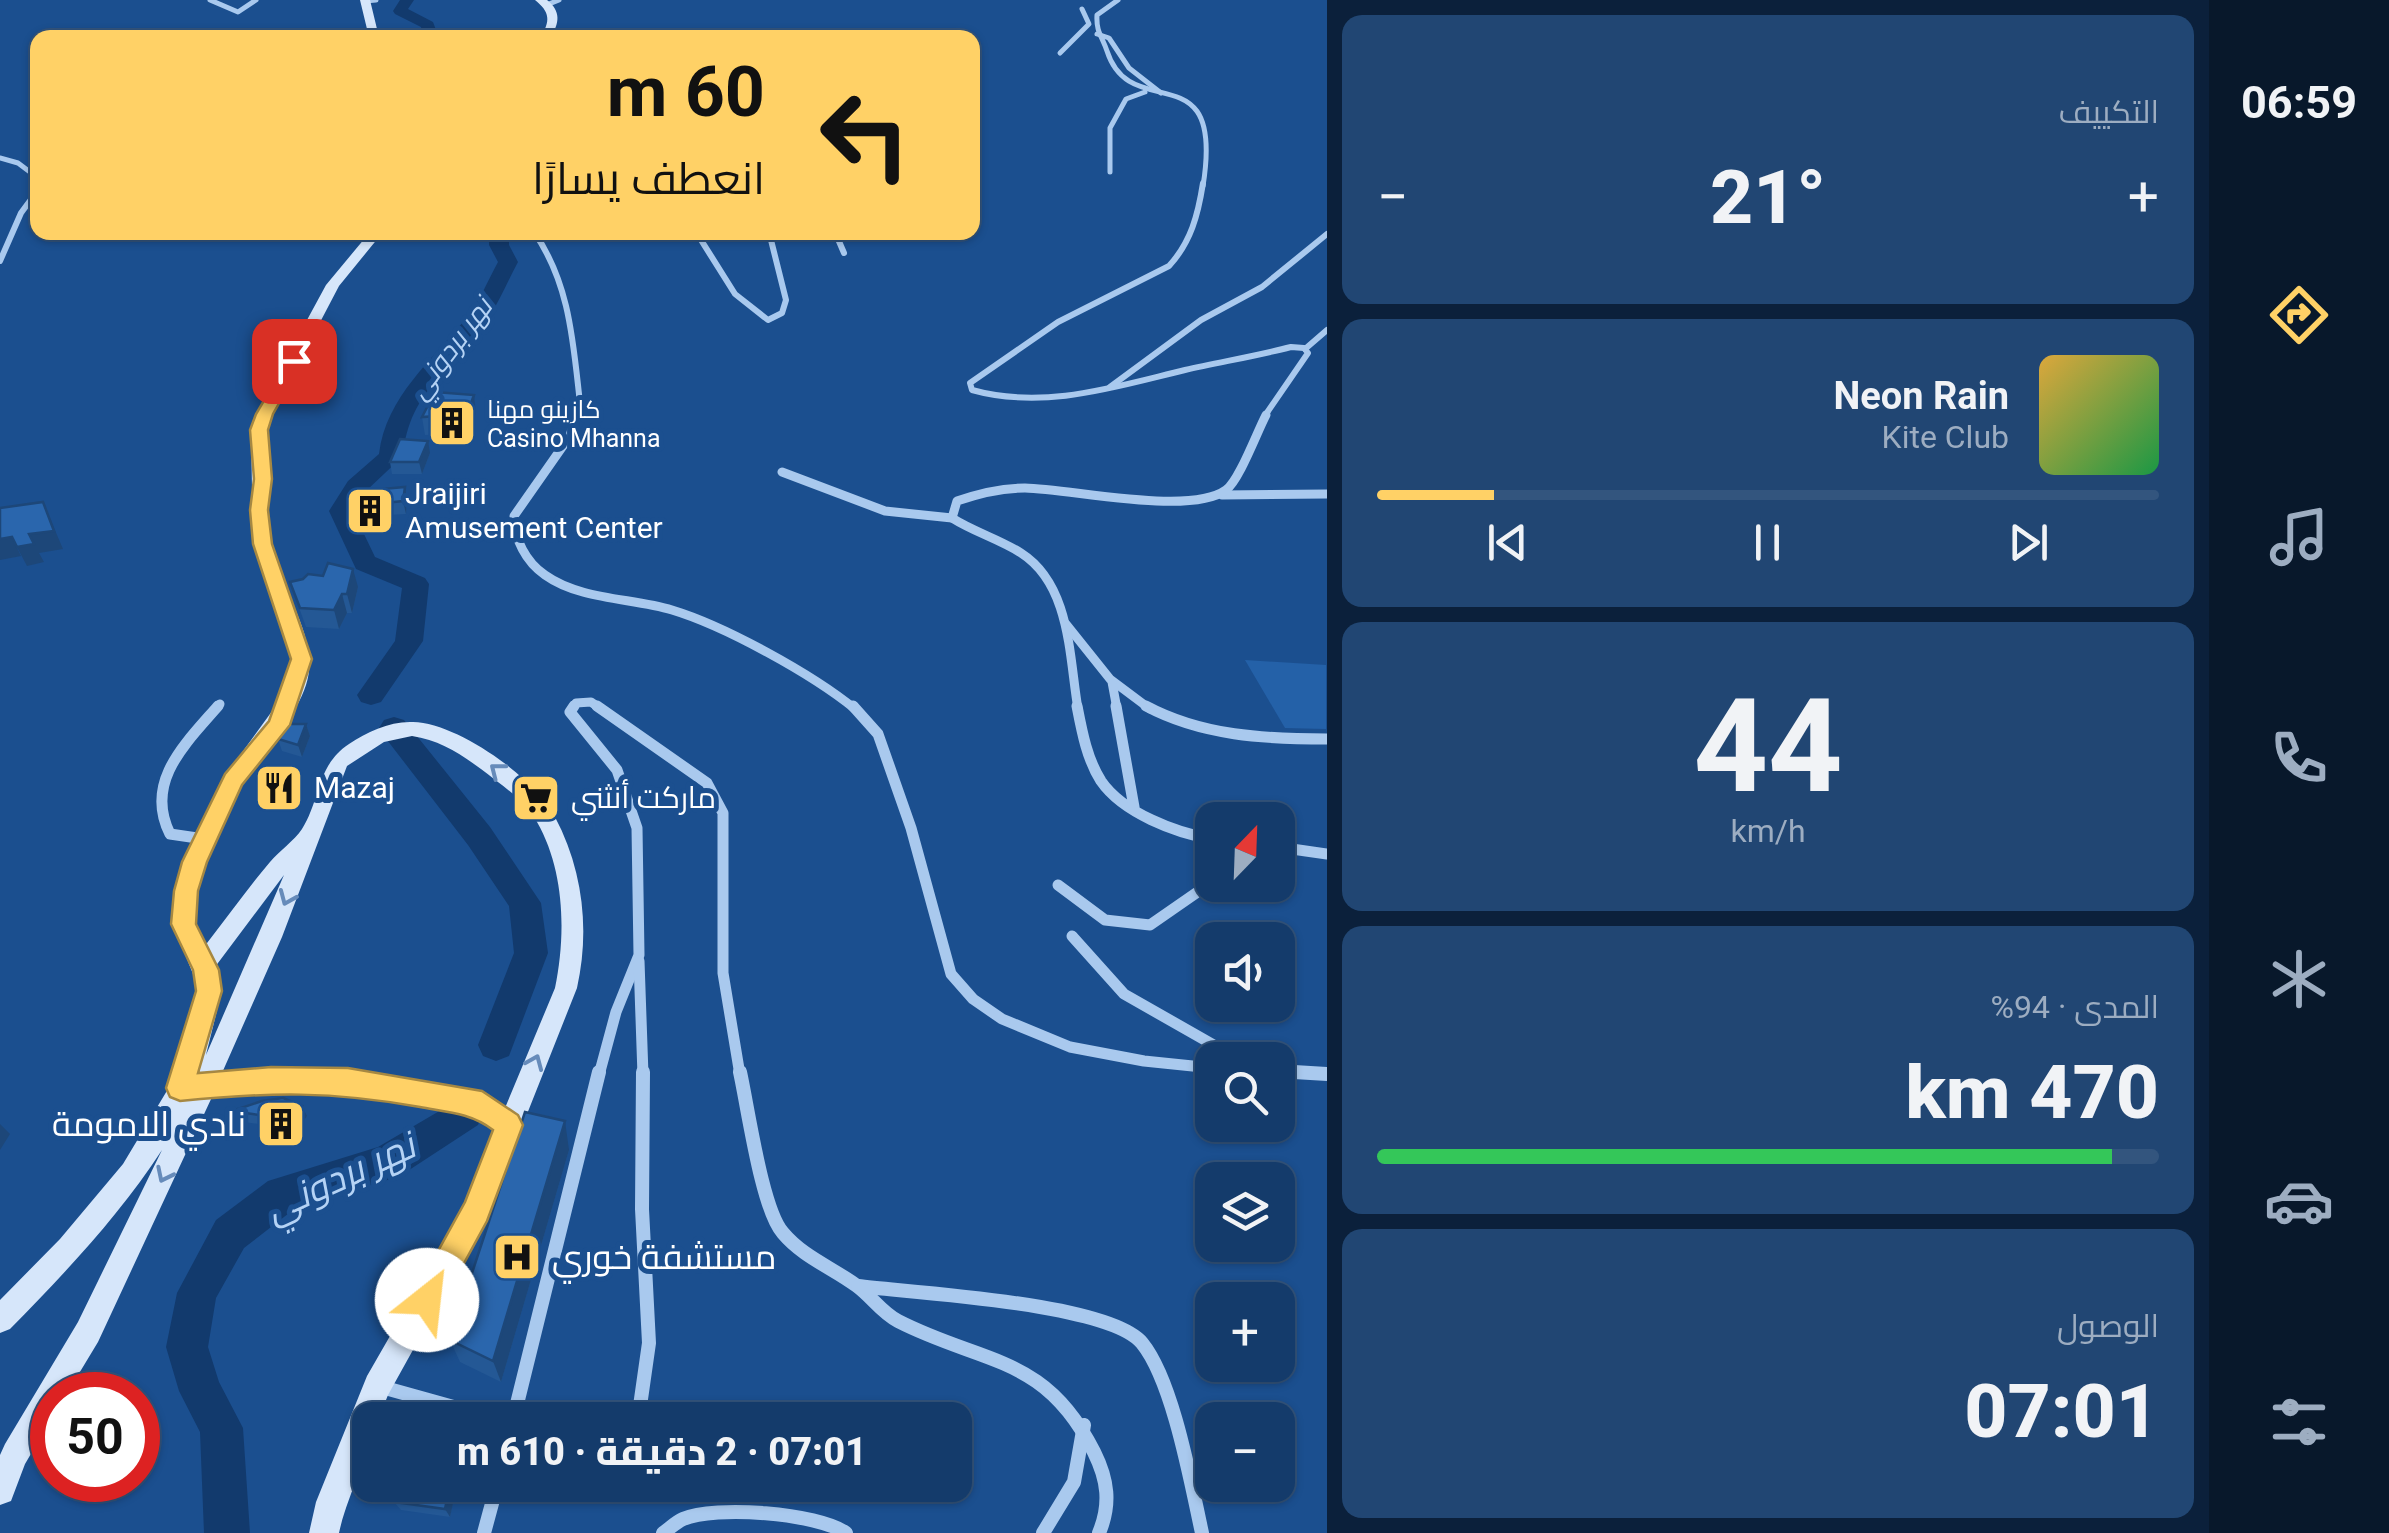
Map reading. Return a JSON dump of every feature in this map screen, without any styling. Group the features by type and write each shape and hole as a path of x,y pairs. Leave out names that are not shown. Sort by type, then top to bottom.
{"street":[{"path":"210,0 238,12 256,0"},
{"path":"371,30 365,0 376,0"},
{"path":"1060,52 1089,24 1090,20 1082,14 1088,0"},
{"path":"1118,0 1097,14 1097,34 1107,50 1109,64 1130,83 1198,108 1209,147 1198,215 1183,251 1159,272 1058,322 970,383 972,390 1002,396 1105,391 1291,347 1305,349"},
{"path":"549,30 553,22 550,2"},
{"path":"1082,9 1102,12"},
{"path":"1097,34 1108,38 1129,68 1153,84 1159,93"},
{"path":"1110,172 1110,128 1126,99 1140,91 1159,93"},
{"path":"0,158 18,163 30,172"},
{"path":"0,261 30,201"},
{"path":"1105,391 1201,320 1262,287 1326,234"},
{"path":"0,1319 107,1209 192,1087 210,981 184,924 186,891 233,780 278,725 301,670 302,659 262,544 259,430 333,285 371,240"},
{"path":"539,240 549,254 570,311 580,402 570,436 514,516 513,530 530,562 551,579 651,604 710,625 853,706 870,722 911,828 951,974 962,990 984,1007 1042,1038 1124,1059 1195,1066"},
{"path":"701,240 751,313 768,320 782,312 786,300 771,240"},
{"path":"838,240 844,253"},
{"path":"1305,349 1326,330"},
{"path":"1222,494 1229,489 1271,404 1308,354 1305,349"},
{"path":"782,472 885,511 952,518 1039,567 1066,624 1112,681 1130,696 1207,729 1261,740 1326,740"},
{"path":"952,518 956,501 971,493 1001,487 1139,498 1326,494"},
{"path":"1066,624 1086,747 1101,780 1113,794 1165,827 1195,835"},
{"path":"1112,681 1134,808"},
{"path":"641,1402 649,1343 642,1209 645,1123 638,828 617,770 570,712 576,703 592,702 678,760 707,783 722,814 726,854 723,973 730,1028 773,1220 797,1250 857,1286 894,1320 1044,1382 1084,1424 1108,1486 1108,1508 1099,1533"},
{"path":"205,839 170,834 159,819 158,794 166,770 220,704"},
{"path":"0,1490 15,1454 88,1332 192,1087 316,830 339,761 396,730 421,726 460,743 512,782 542,812 570,885 575,926 572,962 566,988 476,1210 377,1386 331,1502 324,1533"},
{"path":"203,966 278,866 316,830"},
{"path":"1295,850 1326,854"},
{"path":"1295,852 1304,851"},
{"path":"1058,885 1105,920 1150,924 1195,894"},
{"path":"1072,936 1124,994 1208,1042"},
{"path":"517,1402 616,1012 639,955"},
{"path":"1295,1072 1326,1074"},
{"path":"192,1087 271,1080 348,1081 482,1104 508,1125"},
{"path":"857,1286 1090,1315 1118,1323 1146,1348 1159,1376 1202,1532"},
{"path":"377,1386 435,1402"},
{"path":"1043,1533 1074,1482 1084,1424"},
{"path":"484,1533 493,1502"},
{"path":"663,1533 684,1518 773,1511 836,1526 846,1533"}],"shaded area":[{"path":"1245,660 1326,665 1326,729 1285,728"}],"building":[{"path":"435,392 474,395 467,414 422,417"},
{"path":"400,439 428,441 419,462 390,462"},
{"path":"405,487 403,501 385,503 382,489"},
{"path":"43,502 54,531 29,534 34,544 17,547 12,537 0,539 0,508"},
{"path":"328,563 353,569 347,594 342,594 334,610 300,608 290,582 308,574 323,576"},
{"path":"283,724 306,724 298,745 278,739"},
{"path":"259,769 293,771 289,784 257,781"},
{"path":"283,1098 302,1106 286,1131 264,1129 266,1116 232,1111 262,1101"},
{"path":"525,1112 565,1121 493,1361 450,1340"},
{"path":"394,1502 446,1502 445,1509"}],"waterway":[{"name":"نهر بردوني","path":"407,0 400,11 428,25 429,30"},
{"name":"نهر بردوني","path":"371,695 409,641 416,584 365,563 341,511 357,486 391,456 394,428 404,408 444,354 478,318 508,262 499,240"},
{"name":"نهر بردوني","path":"394,728 479,836 525,903 531,953 496,1045"},
{"name":"نهر بردوني","path":"227,1533 221,1428 200,1391 187,1347 197,1293 230,1234 282,1194 387,1163 465,1113"}],"place":[{"name":"كازينو مهنا Casino Mhanna","path":"452,423"},
{"name":"Jraijiri Amusement Center","path":"370,511"},
{"name":"Mazaj","path":"279,788"},
{"name":"ماركت أنثني","path":"536,798"},
{"name":"نادي الامومة","path":"281,1124"},
{"name":"مستشفة خوري","path":"517,1257"}],"route":[{"path":"294,361 259,430 263,479 259,510 262,544 302,659 301,670 278,725 233,780 194,862 186,891 184,924 210,981 190,1066 180,1088 271,1080 348,1081 482,1104 508,1125 476,1210 427,1300"}]}
